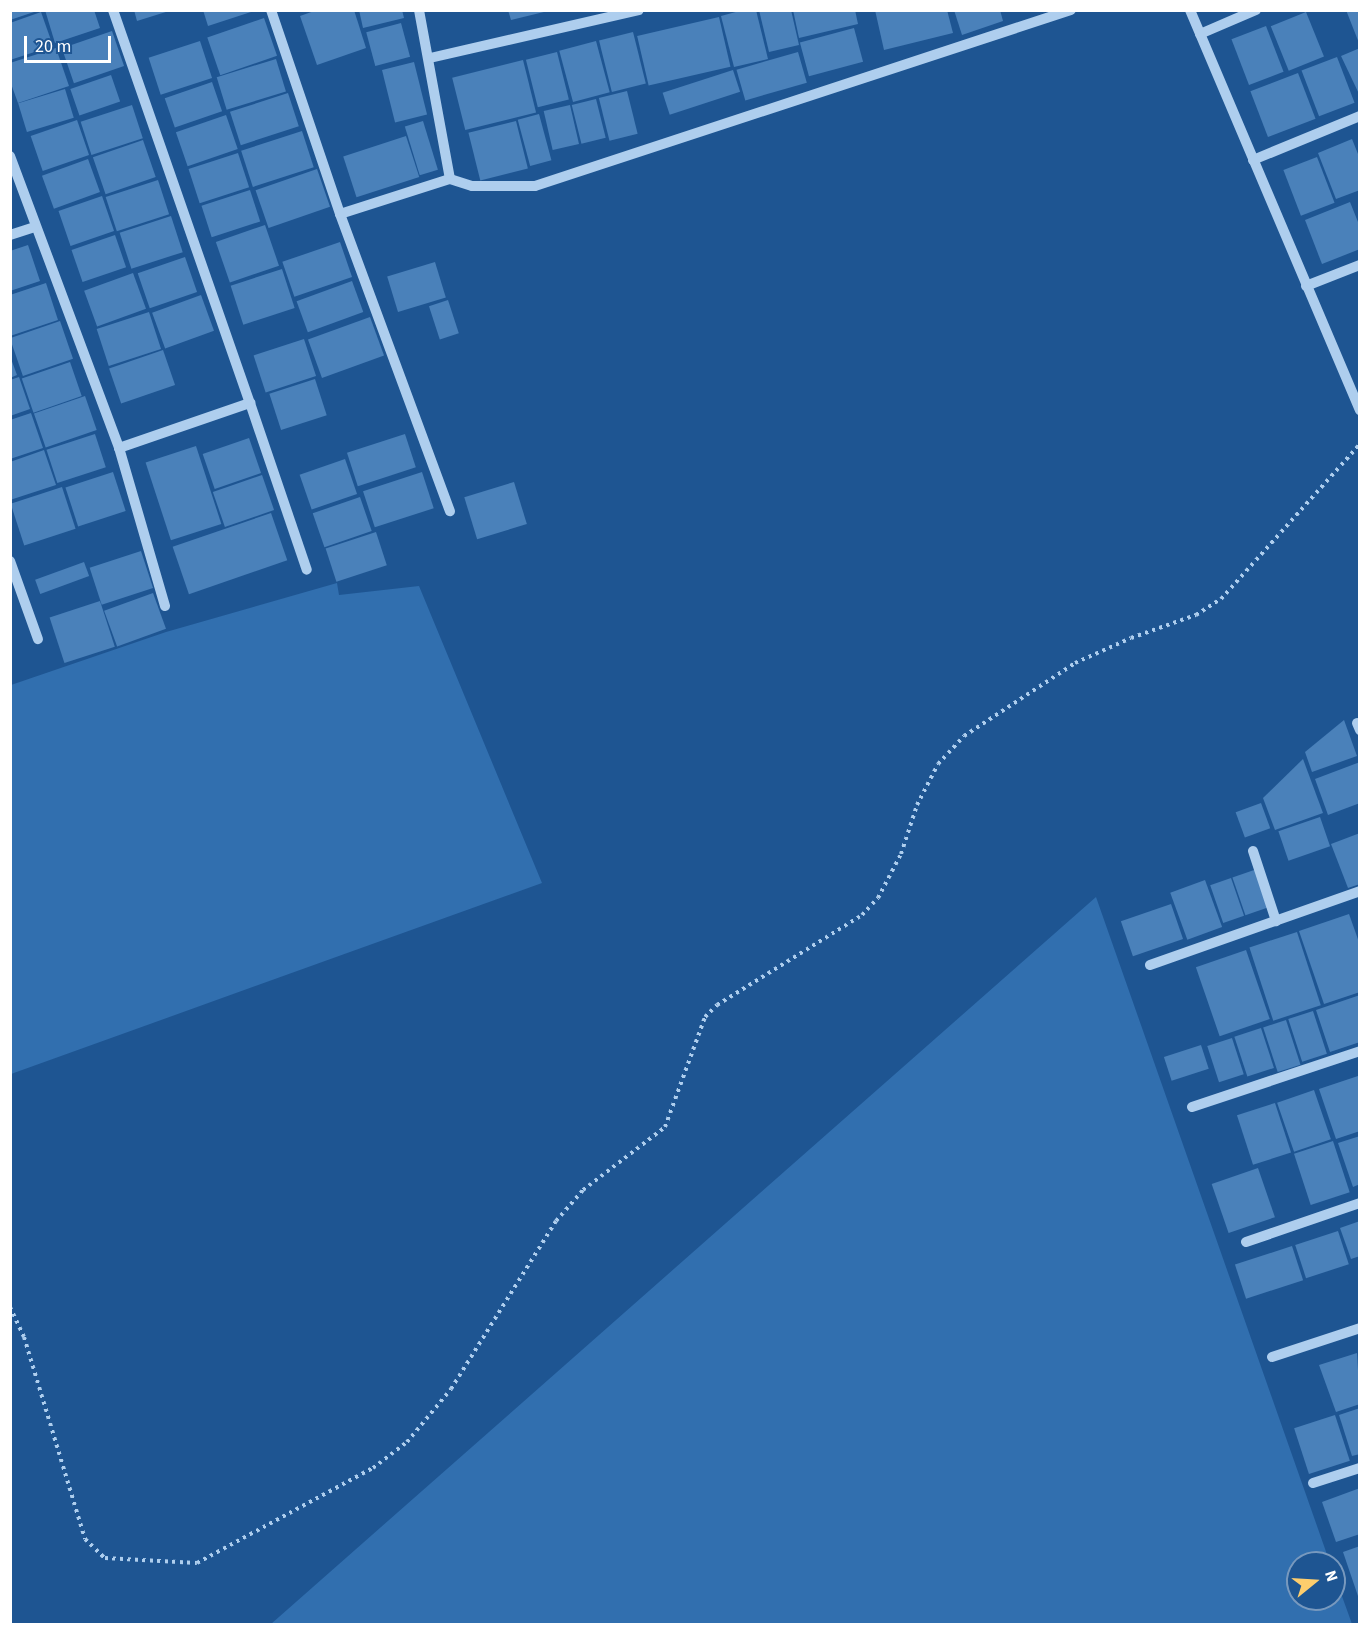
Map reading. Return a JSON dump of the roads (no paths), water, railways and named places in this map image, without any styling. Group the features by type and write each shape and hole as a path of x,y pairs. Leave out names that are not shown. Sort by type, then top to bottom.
{"street":[{"path":"113,10 307,570"},
{"path":"271,10 340,214 450,511"},
{"path":"419,10 430,58 450,178"},
{"path":"430,58 639,10"},
{"path":"340,214 450,178 472,186 535,186 1071,10"},
{"path":"1190,10 1359,410"},
{"path":"1200,34 1256,10"},
{"path":"1253,160 1359,116"},
{"path":"10,156 34,227 118,448 165,606"},
{"path":"10,235 34,227"},
{"path":"1306,286 1359,265"},
{"path":"118,448 250,404"},
{"path":"10,561 38,639"},
{"path":"1253,851 1276,921"},
{"path":"1150,965 1359,891"},
{"path":"1192,1107 1359,1051"},
{"path":"1246,1242 1359,1203"},
{"path":"1272,1357 1359,1328"},
{"path":"1313,1484 1359,1468"}]}
